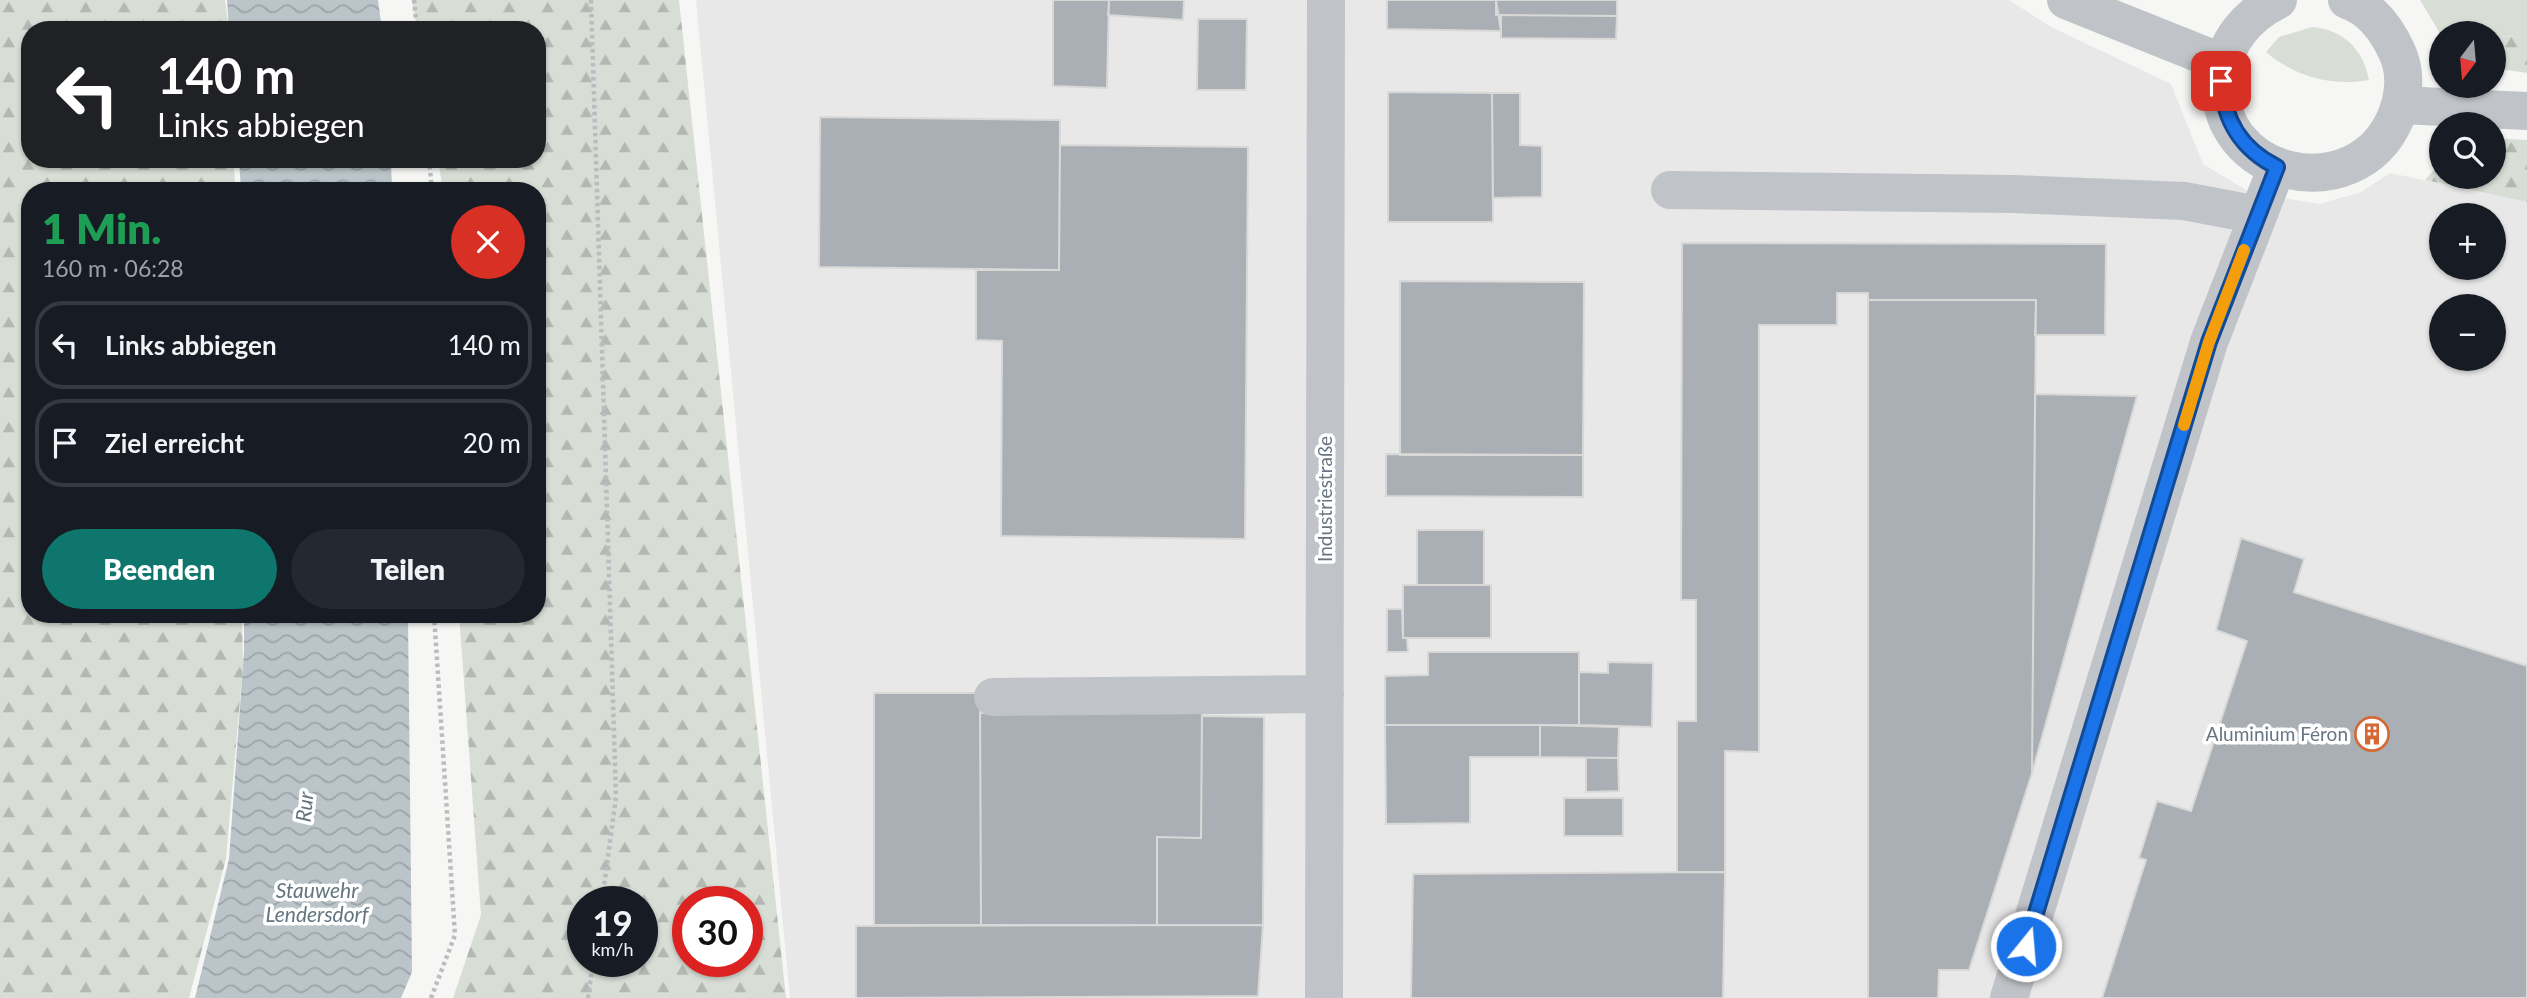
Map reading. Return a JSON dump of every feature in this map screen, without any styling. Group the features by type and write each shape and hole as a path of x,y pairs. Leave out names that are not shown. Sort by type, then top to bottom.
{"street":[{"name":"Industriestraße","path":"1324,998 1326,0"},
{"path":"2066,0 2223,63"},
{"path":"2277,0 2261,8 2244,23 2231,41 2223,63 2222,99 2236,133 2261,159 2277,167 2308,175 2339,171 2367,156 2388,134 2401,105 2403,80 2399,56 2388,33 2372,15 2347,0"},
{"path":"2401,105 2527,111"},
{"path":"2009,998 2209,342 2277,167"},
{"path":"1670,190 2013,194 2184,201 2258,215"},
{"path":"993,697 1325,694"}],"path":[{"path":"414,0 416,21"},
{"path":"591,0 616,797 603,886"},
{"path":"431,998 455,935 435,623"},
{"path":"588,998 591,977"}],"shaded area":[{"path":"696,0 2009,0 2051,27 2171,84 2203,164 2251,193 2320,204 2361,192 2390,173 2429,181 2429,189 2466,189 2527,202 2527,998 790,998"}],"green space":[{"path":"0,0 225,0 228,21 21,21 21,168 234,168 235,182 21,182 21,623 242,623 243,666 226,859 189,998 0,998"},
{"path":"412,0 679,0 786,998 453,998 481,915 460,623 546,623 546,182 442,182 439,168 546,168 546,21 416,21"},
{"path":"2420,0 2527,0 2527,37 2506,36 2506,21 2433,21"},
{"path":"2312,27 2334,32 2350,43 2362,59 2369,80 2341,82 2314,78 2289,67 2266,52 2279,37"},
{"path":"2506,36 2527,37 2527,73 2506,70"},
{"path":"2506,139 2527,140 2527,202 2467,189 2506,189"}],"water":[{"path":"227,0 378,0 381,21 228,21"},
{"path":"240,168 391,168 392,182 240,182"},
{"name":"Stauwehr Lendersdorf","path":"244,623 408,623 412,972 401,998 195,998 229,859"}],"building":[{"path":"1053,0 1109,0 1107,88 1053,86"},
{"path":"1109,0 1184,0 1183,20 1108,15"},
{"path":"1387,0 1496,0 1501,31 1387,29"},
{"path":"1496,0 1617,0 1617,16 1496,15"},
{"path":"1501,15 1617,16 1616,39 1501,38"},
{"path":"1198,19 1247,19 1246,90 1197,90"},
{"path":"1388,92 1492,93 1493,222 1388,222"},
{"path":"1492,93 1520,93 1520,145 1542,146 1542,197 1493,198"},
{"path":"820,117 1060,120 1059,270 819,267"},
{"path":"1060,145 1248,147 1245,539 1001,536 1002,341 976,340 976,270 1059,270"},
{"path":"1682,243 2106,244 2105,335 2035,335 2036,300 1868,300 1868,293 1837,293 1837,325 1759,325 1759,752 1725,751 1725,872 1677,872 1677,721 1696,721 1696,600 1681,600"},
{"path":"1400,281 1584,282 1583,455 1400,455"},
{"path":"1868,300 2036,300 2032,773 1969,970 1939,970 1938,998 1868,998"},
{"path":"2035,394 2137,396 2032,773"},
{"path":"1386,454 1583,455 1583,497 1386,496"},
{"path":"1417,530 1484,530 1484,585 1417,585"},
{"name":"Aluminium Féron","path":"2241,538 2304,559 2294,592 2527,666 2527,998 2102,998 2146,860 2139,858 2157,801 2191,811 2247,641 2216,630"},
{"path":"1403,585 1491,585 1491,638 1403,638"},
{"path":"1387,609 1402,609 1403,638 1407,638 1408,652 1387,652"},
{"path":"1428,652 1579,652 1579,725 1385,725 1385,676 1428,675"},
{"path":"1608,662 1653,663 1652,727 1579,725 1579,672 1608,673"},
{"path":"874,693 980,693 981,925 874,925"},
{"path":"1202,712 1201,838 1157,837 1157,925 981,925 980,713"},
{"path":"1202,716 1264,717 1263,925 1157,925 1157,837 1201,838"},
{"path":"1385,725 1540,725 1540,757 1470,757 1470,823 1386,824"},
{"path":"1540,725 1619,727 1618,758 1540,757"},
{"path":"1586,758 1618,758 1619,791 1586,792"},
{"path":"1564,798 1623,798 1623,836 1564,836"},
{"path":"1725,872 1723,998 1411,998 1413,874"},
{"path":"1263,925 1258,996 856,998 856,926"}],"slow traffic":[{"path":"2184,425 2209,342 2244,250"}],"place":[{"name":"Aluminium Féron","path":"2372,734"}],"route":[{"path":"2026,946 2209,342 2277,167 2261,159 2236,133 2227,117 2221,81"}],"water label":[{"name":"Rur","path":"305,807"}]}
